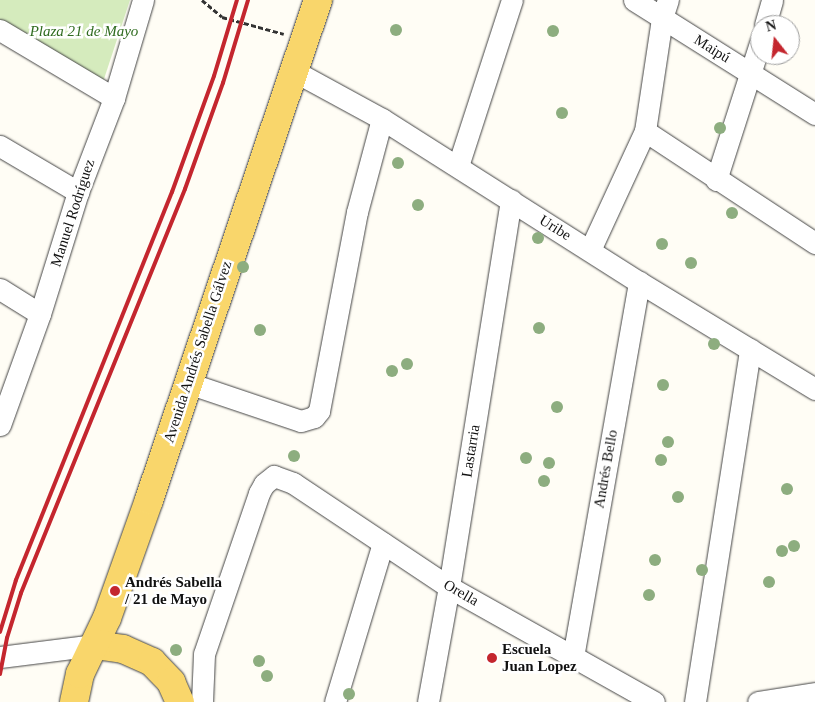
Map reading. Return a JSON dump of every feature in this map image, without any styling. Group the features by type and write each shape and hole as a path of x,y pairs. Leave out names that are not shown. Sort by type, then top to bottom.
{"main road":[{"name":"Avenida Andrés Sabella Gálvez","path":"74,702 80,674 110,609 318,0"},
{"path":"95,645 123,649 152,662 171,682 180,702"}],"street":[{"name":"Manuel Rodríguez","path":"0,425 40,314 78,192 114,98 143,0"},
{"path":"458,166 512,0"},
{"name":"Maipú","path":"634,0 665,9 752,74 815,114"},
{"path":"768,15 772,0"},
{"path":"590,250 646,131 665,9"},
{"path":"0,30 114,98"},
{"path":"716,180 754,65"},
{"name":"Uribe","path":"294,71 382,119 639,282 815,389"},
{"path":"188,383 301,421 314,417 322,404 357,212 382,119"},
{"path":"646,131 716,180 815,243"},
{"path":"0,146 78,192"},
{"name":"Lastarria","path":"428,702 449,587 511,200"},
{"name":"Andrés Bello","path":"573,656 639,282"},
{"path":"0,289 40,314"},
{"path":"695,702 750,349"},
{"name":"Orella","path":"202,702 204,654 260,493 264,484 274,476 293,483 449,587 654,702"},
{"path":"335,702 383,543"},
{"path":"0,657 95,645"},
{"path":"758,702 815,693"}],"path":[{"path":"202,0 222,17 287,34"}],"green space":[{"name":"Plaza 21 de Mayo","path":"0,0 130,0 103,82 0,20"}],"railway":[{"path":"0,632 16,580 172,192 214,76 237,0"},
{"path":"0,674 7,638 21,593 185,189 223,83 248,0"}],"place":[{"name":"Andrés Sabella / 21 de Mayo","path":"115,591"},
{"name":"Escuela Juan Lopez","path":"492,658"}]}
